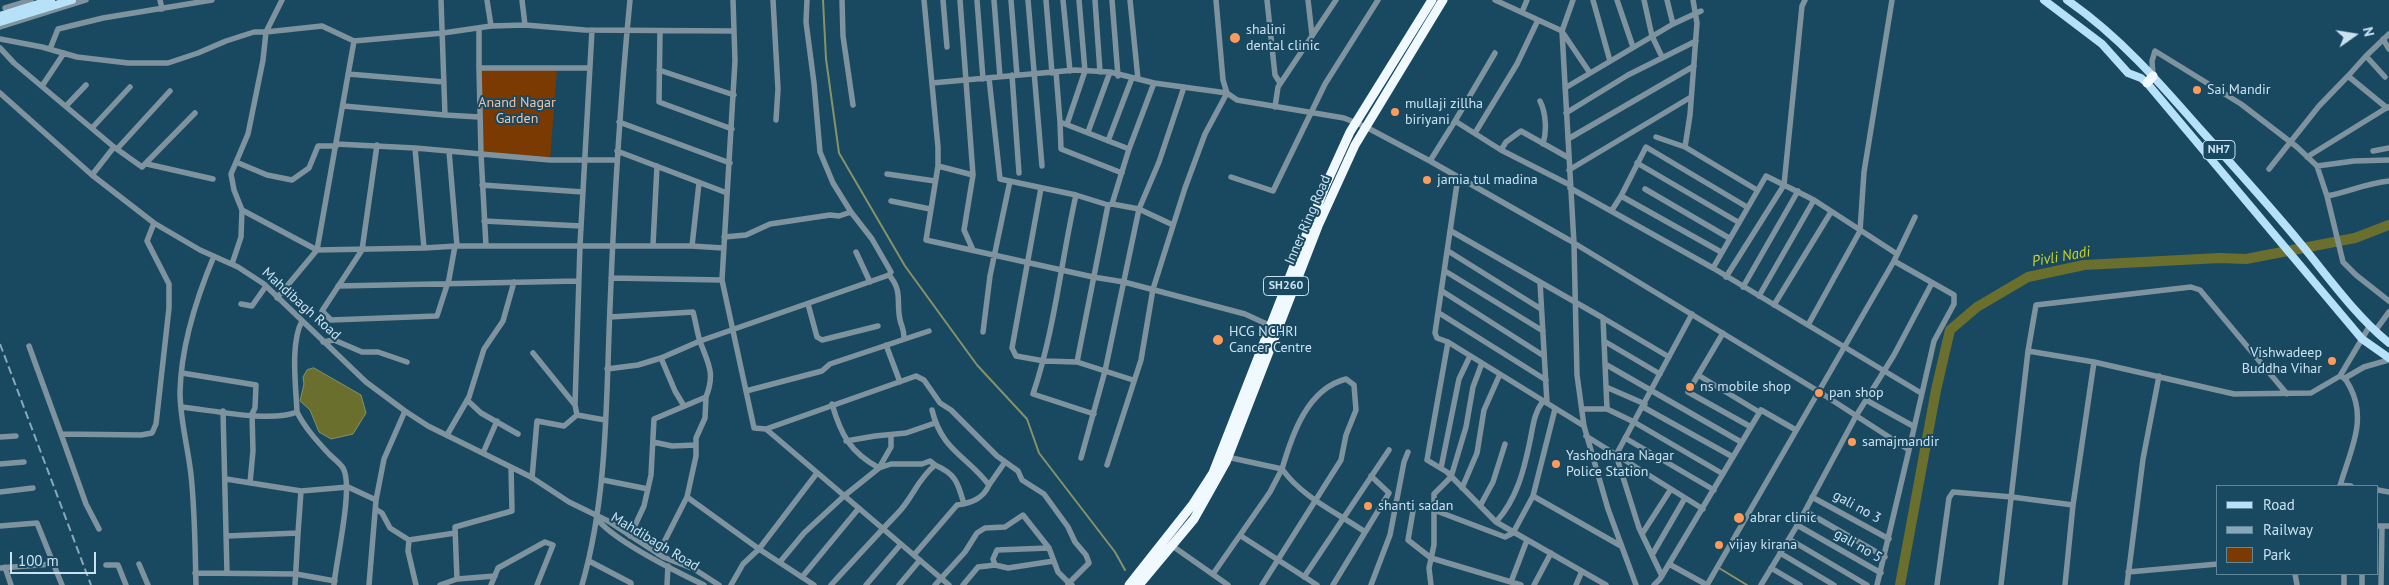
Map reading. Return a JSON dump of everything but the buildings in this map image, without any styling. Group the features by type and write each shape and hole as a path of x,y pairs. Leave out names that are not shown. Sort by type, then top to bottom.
{"highway":[{"name":"Inner Ring Road","path":"1139,585 1143,573 1213,473 1324,189 1354,123 1432,0"},
{"name":"Inner Ring Road","path":"1143,573 1194,519 1227,457 1318,226 1355,145 1443,0"},
{"name":"SH260","path":"1128,585 1143,573"}],"main road":[{"path":"0,16 51,0"},
{"path":"0,22 72,0"},
{"path":"2044,0 2102,44 2128,73 2148,77"},
{"path":"2051,0 2148,77"},
{"path":"2067,0 2091,16 2117,39 2306,273 2362,339 2389,359"},
{"path":"2075,0 2093,13 2144,59 2148,77"},
{"name":"NH7","path":"2148,77 2289,229 2372,329"},
{"path":"2372,329 2389,343"}],"street":[{"path":"6,0 5,8 9,25"},
{"path":"5,8 31,0"},
{"path":"0,27 86,0"},
{"path":"160,0 162,9"},
{"path":"50,49 58,29 103,18 212,0"},
{"path":"232,264 241,237 242,210 234,190 231,174 248,134 263,60 266,32 282,0"},
{"path":"441,0 446,116"},
{"path":"487,0 491,26"},
{"path":"522,0 525,25"},
{"path":"582,585 589,561 602,480 617,151 630,0"},
{"path":"733,0 734,94 722,280 754,428 766,429 832,404 916,376 924,380 940,403 1005,462 1018,471 1022,480 1044,494 1068,527 1075,542 1086,555 1089,563 1070,584 1058,572 1049,548 1023,515 1004,528 985,528 977,533 964,552 935,585"},
{"path":"773,0 778,89 776,120"},
{"path":"807,0 806,22 820,152 833,183 851,212 872,239 890,272 889,275 894,281 900,296 904,338"},
{"path":"842,0 844,36 853,105"},
{"path":"924,0 938,166 926,240 1062,269 1093,278 1124,282 1153,289 1245,314 1271,326"},
{"path":"943,0 947,47"},
{"path":"960,0 964,81 973,175 964,230 973,250"},
{"path":"977,0 1000,179 1076,195 1110,205 1139,209 1173,225"},
{"path":"994,0 1000,77"},
{"path":"1011,0 1019,173"},
{"path":"1028,0 1042,166"},
{"path":"1046,0 1060,122 1061,149 1122,173"},
{"path":"1063,0 1070,71"},
{"path":"1067,124 1085,70 1079,0"},
{"path":"1095,0 1100,72"},
{"path":"1112,0 1118,76"},
{"path":"1108,141 1135,79 1130,0"},
{"path":"1107,466 1133,380 1141,360 1153,289 1173,225 1205,134 1227,93 1223,80 1216,0"},
{"path":"1267,0 1274,75 1280,83"},
{"path":"1308,0 1312,35"},
{"path":"1276,107 1280,83 1336,0"},
{"path":"1231,177 1273,191 1325,84 1378,0"},
{"path":"1495,0 1562,31 1590,73"},
{"path":"1522,12 1527,0"},
{"path":"1573,0 1562,31 1574,244 1577,375 1586,436 1636,585"},
{"path":"1593,0 1610,61"},
{"path":"1617,0 1633,47"},
{"path":"1644,0 1652,36 1662,57"},
{"path":"1667,0 1673,24"},
{"path":"1685,147 1692,96 1698,12 1693,0"},
{"path":"1726,277 1784,185 1802,6 1805,0"},
{"path":"1808,325 1860,231 1864,172 1892,0"},
{"path":"1565,88 1652,36 1698,12"},
{"path":"1475,133 1517,64 1538,20"},
{"path":"0,39 50,49 77,57 128,63 168,63 254,32 322,26 354,41 443,33 491,26 525,25 592,30 734,31"},
{"path":"479,28 480,154 486,246"},
{"path":"577,415 575,405 580,245 592,30"},
{"path":"660,30 659,102 732,130"},
{"path":"2269,168 2319,106 2389,34"},
{"path":"2383,39 2389,49"},
{"path":"1566,113 1628,75 1696,40"},
{"path":"277,298 317,250 354,41"},
{"path":"0,48 92,128 142,167 195,113"},
{"path":"2148,77 2155,52 2241,104 2307,157 2316,166 2327,196 2343,262 2356,275 2389,301"},
{"path":"42,86 64,53"},
{"path":"1430,161 1495,53"},
{"path":"2366,56 2385,77"},
{"path":"1568,139 1624,109 1694,66"},
{"path":"479,68 590,68"},
{"path":"659,70 734,94"},
{"path":"932,83 1085,70 1110,72 1118,76 1154,83 1227,93 1236,100 1344,118 1366,127 1430,161 1574,244 1818,391 1909,450"},
{"path":"1088,132 1110,72"},
{"path":"348,74 444,82"},
{"path":"2307,157 2388,108 2348,76"},
{"path":"1077,362 1093,278 1110,205 1154,83"},
{"path":"66,106 86,85"},
{"path":"92,128 130,87"},
{"path":"1081,458 1105,371 1139,209 1159,162 1184,87"},
{"path":"92,175 170,91"},
{"name":"Mahdibagh Road","path":"0,94 92,175 154,223 232,264 266,286 366,382 405,411 447,436 532,478 596,517 608,521 658,554 694,569 719,585"},
{"path":"1569,170 1692,96"},
{"path":"1540,101 1543,108 1546,135 1543,144"},
{"path":"343,106 446,116 479,117"},
{"path":"1455,120 1501,150 1570,186 1713,268 1921,393"},
{"path":"619,122 730,163"},
{"path":"1060,122 1129,149"},
{"path":"1501,150 1506,142 1521,131 1569,158"},
{"path":"1656,137 1685,147 1757,190"},
{"path":"236,162 267,175 292,180 309,168 318,146 377,145 550,160 617,160"},
{"path":"377,145 362,250 322,311 331,320 437,316 456,246 449,152"},
{"path":"1612,210 1646,146 1747,206"},
{"path":"415,148 424,248"},
{"path":"2373,151 2389,148"},
{"path":"617,151 727,193"},
{"path":"2316,166 2354,161 2389,160"},
{"path":"1637,163 1738,222"},
{"path":"147,164 212,179"},
{"path":"653,245 657,166"},
{"path":"938,166 973,175"},
{"path":"887,174 935,182"},
{"path":"1713,268 1766,176 1814,200 1897,254"},
{"path":"1458,177 1446,271 1435,333 1437,338 1448,342 1584,426"},
{"path":"983,332 994,255 1010,181"},
{"path":"692,246 699,182"},
{"path":"2327,196 2354,190 2369,183 2389,182"},
{"path":"482,185 583,192"},
{"path":"1041,188 1012,348 1016,356 1044,361 1077,362 1133,380"},
{"path":"1645,188 1729,238"},
{"path":"1743,287 1798,191"},
{"path":"1076,195 1063,253 1062,269 1044,361 1033,394 1094,414"},
{"path":"1621,196 1721,252"},
{"path":"1759,296 1814,200"},
{"path":"891,201 930,209"},
{"path":"242,210 317,250 580,245 653,245 724,248"},
{"path":"724,237 746,235 770,224 830,215 839,216 851,212"},
{"path":"1774,305 1831,212"},
{"path":"1669,564 1707,585 1894,261 1915,217"},
{"path":"484,222 582,226"},
{"path":"61,434 141,435 152,433 156,424 169,308 169,284 147,241 154,223"},
{"path":"1451,230 1669,357"},
{"path":"856,252 870,282"},
{"path":"1448,252 1541,309"},
{"path":"196,585 192,488 181,407 182,373 188,332 201,287 214,256"},
{"path":"1877,585 1934,341 1954,304 1954,295 1894,261"},
{"path":"1446,271 1543,331"},
{"path":"608,369 638,365 661,358 700,341 889,275"},
{"path":"611,278 722,280"},
{"path":"338,286 579,281"},
{"path":"447,436 467,400 484,349 503,321 514,282"},
{"path":"1496,522 1506,511 1520,483 1536,411 1545,402 1546,380 1540,282"},
{"path":"1762,585 1932,283"},
{"path":"241,304 252,306 266,286"},
{"path":"2001,585 2028,351 2036,305 2191,287 2200,290 2287,394"},
{"path":"1442,292 1544,356"},
{"path":"808,304 817,337 822,340 878,326"},
{"path":"610,317 693,312 700,341 711,368 712,384 706,397 705,418 696,438 696,456 687,497 658,554"},
{"path":"2343,377 2362,339 2389,312"},
{"path":"1439,313 1546,380"},
{"path":"1662,576 1642,534 1616,455 1692,314"},
{"path":"1603,318 1606,409"},
{"path":"196,573 296,574 334,583 348,488 343,468 318,442 302,422 297,412 295,364 298,329 302,321"},
{"path":"746,391 822,370 830,364 904,338 929,332"},
{"path":"1723,333 1688,392 1751,427"},
{"path":"323,342 334,340 362,352 378,352 408,362"},
{"path":"1604,341 1660,374"},
{"path":"1448,342 1426,460 1441,468 1496,522 1606,585"},
{"path":"886,345 900,382"},
{"path":"29,346 86,504 99,529"},
{"path":"2028,351 2094,362 2234,394 2312,393 2364,367 2389,359"},
{"path":"534,352 575,405"},
{"path":"1441,468 1459,379 1470,356"},
{"path":"661,358 684,406"},
{"path":"2065,585 2073,505 2094,362"},
{"path":"1431,585 1428,568 1434,545 1434,494 1451,477 1466,427 1473,387 1482,363"},
{"path":"1605,364 1742,442"},
{"path":"182,373 256,385 255,408 252,414 253,450 250,483"},
{"path":"1462,488 1477,454 1484,410 1500,374"},
{"path":"1698,374 1759,412 1761,410 1796,430"},
{"path":"2127,585 2143,459 2159,376"},
{"path":"2340,485 2354,446 2358,415 2355,396 2343,377"},
{"path":"1213,574 1270,492 1282,469 1294,431 1315,399 1334,382 1346,379 1354,385 1356,410 1346,435 1341,460 1262,585"},
{"path":"1606,387 1644,406 1733,457"},
{"path":"630,536 644,506 652,475 654,418 706,397"},
{"path":"467,400 481,413 518,434"},
{"path":"1866,400 1913,426"},
{"path":"832,404 841,433 846,442 868,462 879,468"},
{"path":"181,407 286,416 297,412"},
{"path":"1434,510 1505,537 1513,533 1533,496 1555,408"},
{"path":"1582,409 1606,409 1634,422 1723,474"},
{"path":"932,410 935,423 950,447 976,468 989,486"},
{"path":"224,411 227,573"},
{"path":"369,585 376,500 384,459 405,411"},
{"path":"1654,585 1662,576 1759,412"},
{"path":"577,415 605,420"},
{"path":"532,478 537,422 564,426 577,415"},
{"path":"482,453 496,421"},
{"path":"846,442 875,436 891,436 906,433 935,423"},
{"path":"766,429 949,585"},
{"path":"0,437 16,436"},
{"path":"879,468 891,447 891,436"},
{"path":"1586,436 1702,509"},
{"path":"1625,438 1714,490"},
{"path":"653,442 672,446 696,445"},
{"path":"1480,506 1493,482 1505,444"},
{"path":"1304,577 1343,516 1389,450"},
{"path":"1371,585 1390,535 1404,462 1408,452"},
{"path":"1227,457 1282,469 1298,488 1365,532"},
{"path":"780,562 804,533 844,496 879,468 891,464 922,464 930,461 947,470 958,483 964,504"},
{"path":"0,464 24,462"},
{"path":"914,555 957,505 969,504 985,494 1005,462"},
{"path":"831,585 898,513 922,476 935,465"},
{"path":"457,579 455,527 512,511 511,467"},
{"path":"731,585 743,564 759,548 817,474"},
{"path":"1333,585 1389,493 1371,476"},
{"path":"226,479 301,491 348,488 376,500"},
{"path":"602,480 648,488"},
{"path":"0,492 34,488"},
{"path":"1642,534 1671,489"},
{"path":"295,585 301,491"},
{"path":"1937,585 1948,498 1953,492 2073,505"},
{"path":"1533,496 1622,547"},
{"path":"687,497 814,585"},
{"name":"gali no 3","path":"1812,497 1889,539"},
{"path":"1652,555 1685,498"},
{"path":"802,577 859,508"},
{"path":"376,510 382,513 390,528 409,540 455,533"},
{"path":"1805,510 1885,557"},
{"path":"1413,511 1408,540 1431,558 1521,585"},
{"name":"Mahdibagh Road","path":"596,517 604,527 668,566 704,585"},
{"path":"0,526 37,524 62,585"},
{"name":"gali no 5","path":"1797,525 1881,573"},
{"path":"2381,585 2383,526"},
{"path":"226,536 298,533"},
{"path":"1241,536 1278,562 1317,585"},
{"path":"1789,539 1867,585"},
{"path":"409,540 408,551 416,585"},
{"path":"1511,582 1527,540"},
{"path":"491,585 498,568 545,542 553,545 537,585"},
{"path":"866,585 901,544"},
{"path":"1171,545 1228,585"},
{"path":"995,565 993,559 997,550 1049,548"},
{"path":"1534,585 1551,553"},
{"path":"1780,553 1834,585"},
{"path":"899,585 920,560"},
{"path":"589,561 632,583 631,585"},
{"path":"963,585 978,567 995,565 1008,568 1054,561"},
{"path":"11,585 3,568 53,564"},
{"path":"139,564 148,585"},
{"path":"2128,572 2216,564"},
{"path":"106,565 118,565 126,585"},
{"path":"667,585 668,566"},
{"path":"1771,568 1800,585"},
{"path":"1576,585 1582,571"},
{"path":"440,585 457,579 495,576"}],"green space":[{"name":"Anand Nagar Garden","path":"479,68 557,69 550,160 481,154"}],"shaded area":[{"path":"314,368 361,395 366,413 353,434 331,439 319,432 310,410 300,401 304,384 303,377 307,370"}],"waterway":[{"path":"823,0 826,59 839,153 905,266 977,365 1027,419 1039,453 1115,552 1125,570"},
{"name":"Pivli Nadi","path":"1900,585 1936,390 1950,330 1977,307 2028,277 2084,265 2220,258 2246,259 2355,238 2389,225"},
{"path":"1719,568 1747,585"}],"railway":[{"path":"0,344 91,585"}],"place":[{"name":"shalini dental clinic","path":"1235,38"},
{"name":"Sai Mandir","path":"2197,90"},
{"name":"mullaji zillha biriyani","path":"1395,112"},
{"name":"jamia tul madina","path":"1427,180"},
{"name":"HCG NCHRI Cancer Centre","path":"1218,340"},
{"name":"Vishwadeep Buddha Vihar","path":"2332,361"},
{"name":"ns mobile shop","path":"1690,387"},
{"name":"pan shop","path":"1819,393"},
{"name":"samajmandir","path":"1852,442"},
{"name":"Yashodhara Nagar Police Station","path":"1556,464"},
{"name":"shanti sadan","path":"1368,506"},
{"name":"abrar clinic","path":"1739,518"},
{"name":"vijay kirana","path":"1719,545"}]}
